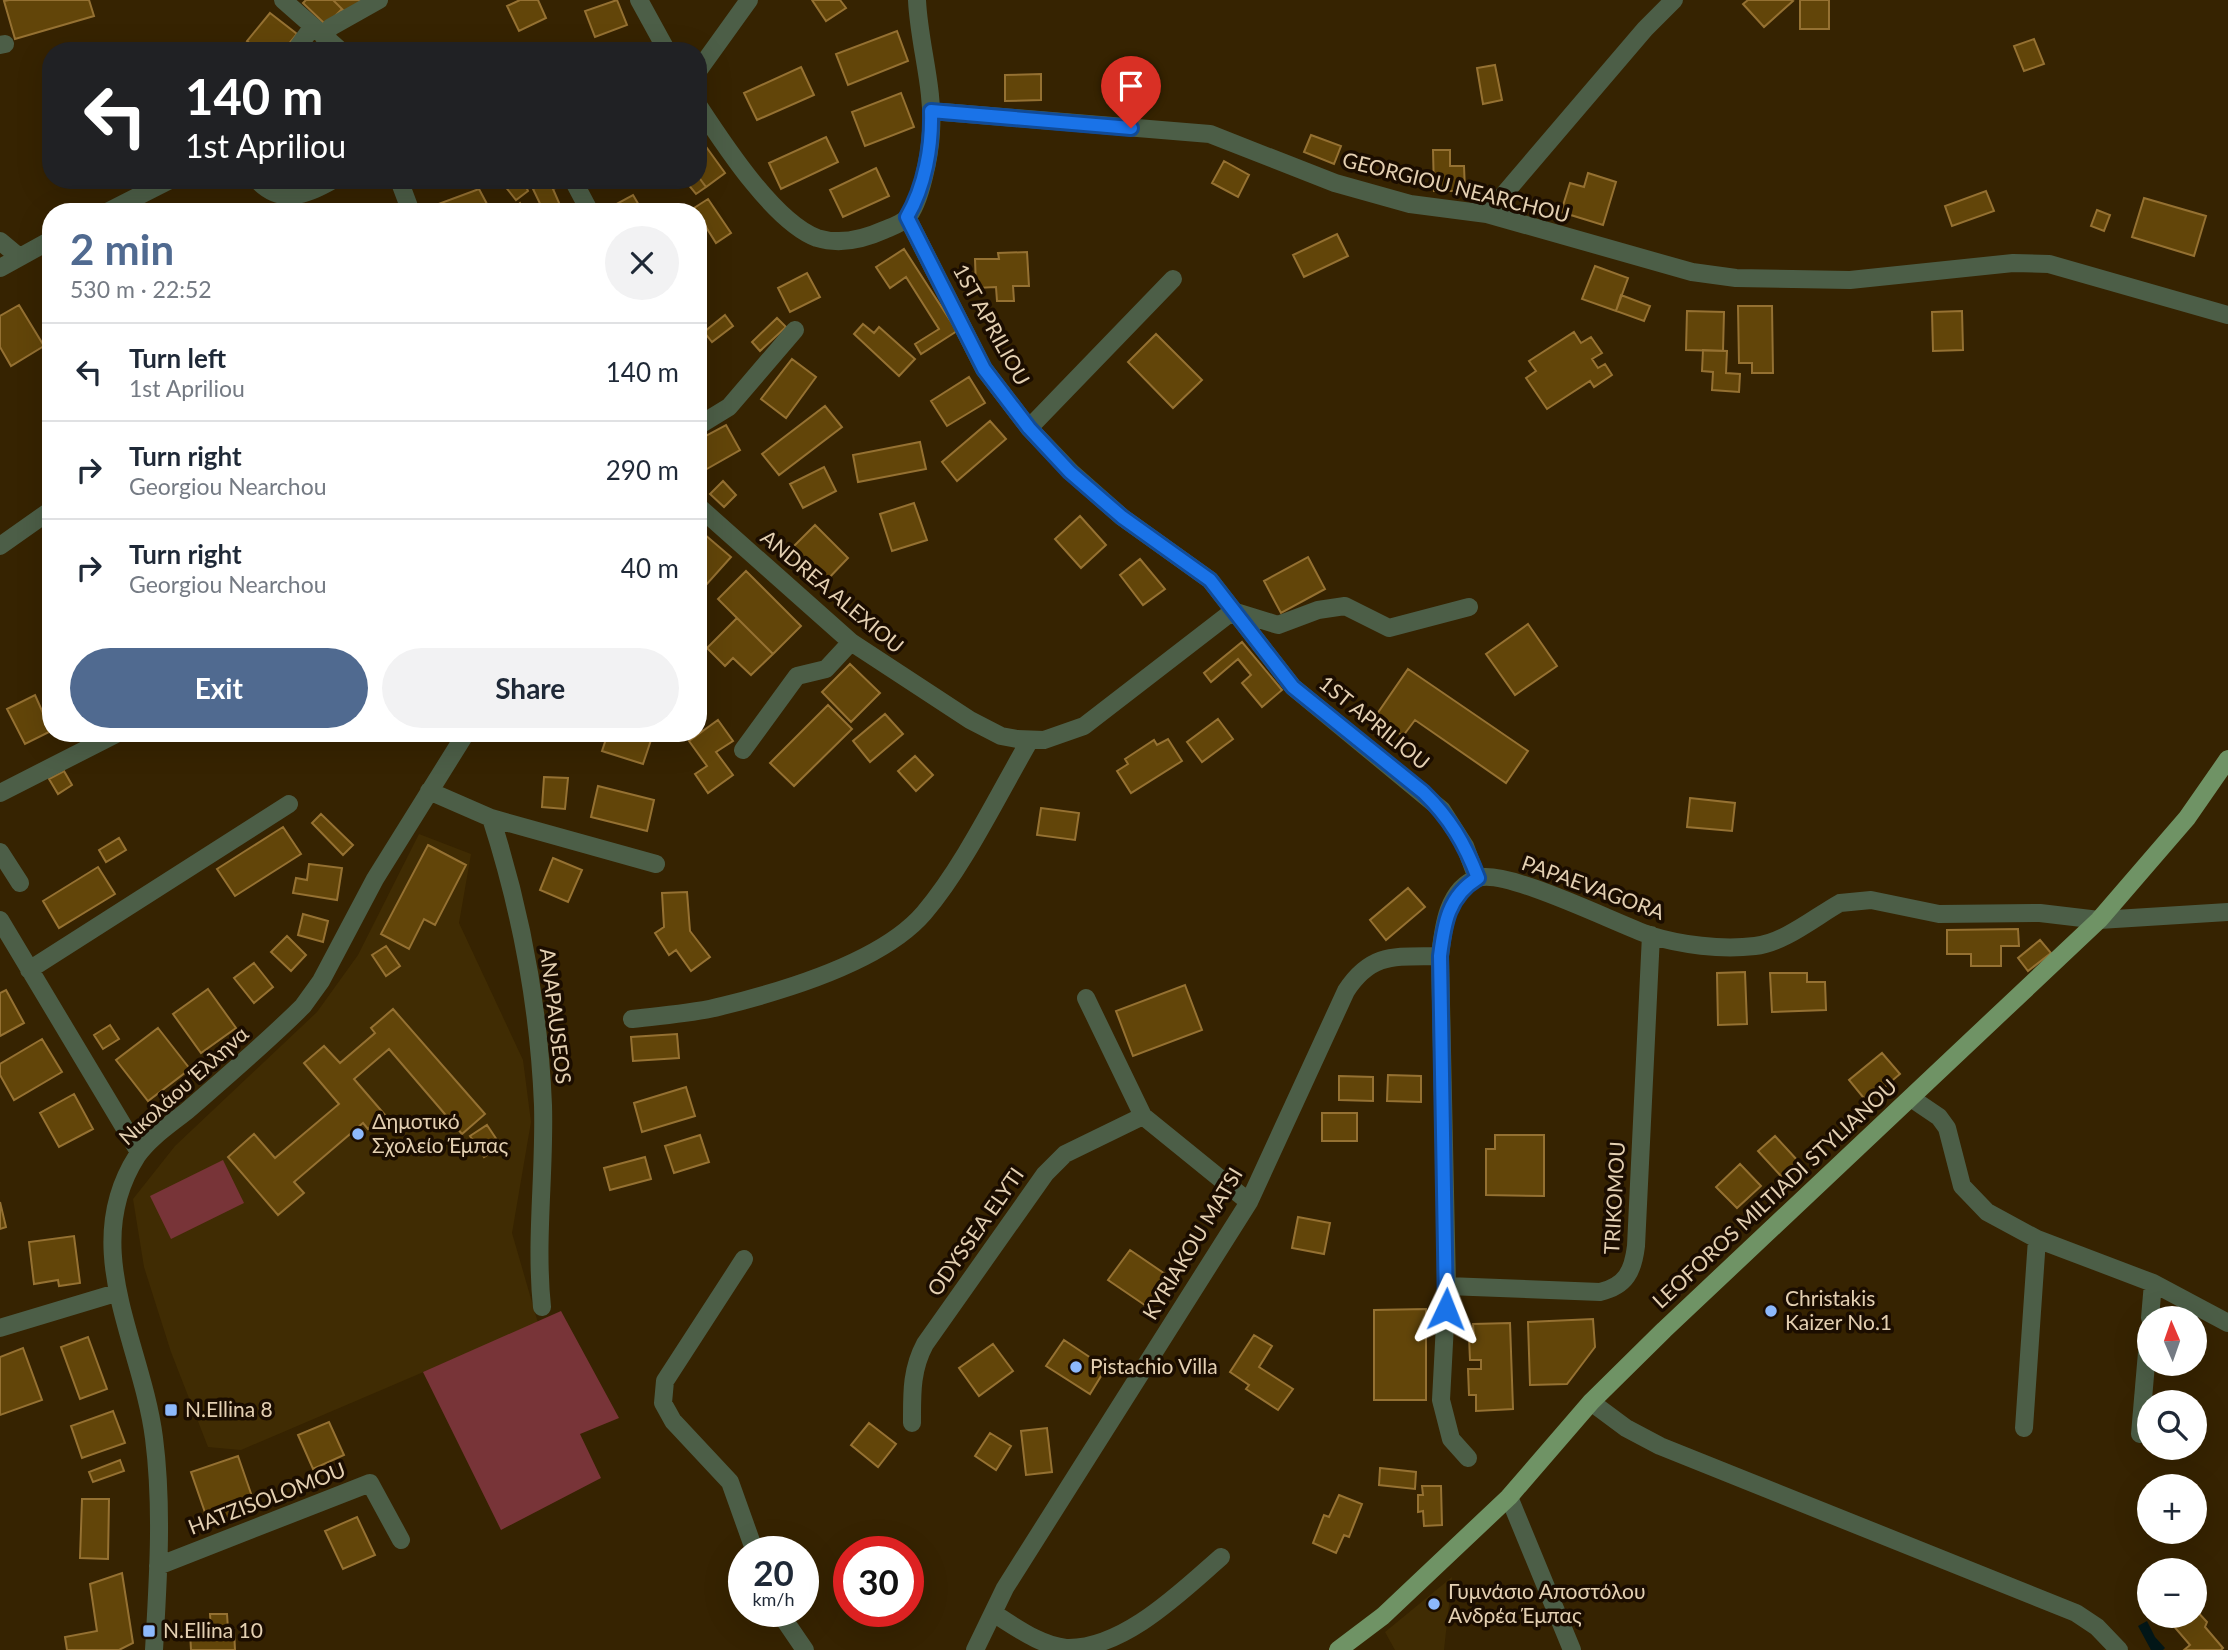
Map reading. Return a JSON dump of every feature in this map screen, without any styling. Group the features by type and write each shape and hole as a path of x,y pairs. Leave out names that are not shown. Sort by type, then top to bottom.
{"main road":[{"name":"LEOFOROS MILTIADI STYLIANOU","path":"1338,1650 1383,1616 1509,1497 1591,1402 1776,1222 2099,920 2187,818 2228,759"}],"street":[{"path":"283,0 331,42"},
{"path":"305,42 318,31 331,27 379,0"},
{"path":"639,0 662,42"},
{"path":"707,58 749,0"},
{"path":"707,118 737,163 781,212 807,234 835,242 854,241 894,226 907,217 919,191 928,157 931,111 917,0"},
{"path":"1487,214 1645,29 1674,0"},
{"name":"GEORGIOU NEARCHOU","path":"931,111 1210,134 1335,183 1410,204 1487,214 1643,259 1714,275 1781,280 1850,280 2013,263 2049,264 2228,315"},
{"path":"125,203 152,189"},
{"path":"269,189 291,197 306,195 317,189"},
{"name":"1ST APRILIOU","path":"907,217 984,369 1029,428 1070,472 1122,517 1210,580 1293,687 1442,810 1465,846 1478,878"},
{"path":"0,242 18,256"},
{"path":"0,268 42,244"},
{"path":"1029,428 1173,279"},
{"path":"707,420 729,407 795,330"},
{"name":"ANDREA ALEXIOU","path":"707,514 850,642 970,720 1001,736 1030,740 1061,736 1084,726 1233,611"},
{"path":"0,546 42,516"},
{"path":"1233,611 1279,625 1318,610 1345,606 1389,628 1469,607"},
{"path":"743,750 797,676 825,669 850,642"},
{"path":"632,1019 720,1007 766,994 844,965 898,938 923,914 945,884 1030,740"},
{"path":"0,793 100,742"},
{"name":"Νικολάου Έλληνα","path":"154,1650 158,1566 154,1435 116,1293 113,1268 114,1215 127,1172 139,1152 303,1006 321,981 375,879 460,742"},
{"path":"429,790 491,818 656,864"},
{"path":"29,970 289,804"},
{"name":"ANAPAUSEOS","path":"491,818 504,859 529,969 542,1104 538,1267 542,1307"},
{"path":"0,852 20,883"},
{"path":"1468,1458 1451,1439 1441,1400 1447,1286 1440,956 1449,910 1457,895 1478,878"},
{"name":"PAPAEVAGORA","path":"1478,878 1511,881 1651,935 1679,942 1727,946 1766,944 1840,903 1853,900 1871,900 1939,914 2040,913 2099,920 2228,912"},
{"path":"0,920 139,1152"},
{"name":"TRIKOMOU","path":"1447,1286 1600,1292 1616,1288 1634,1267 1651,935"},
{"name":"KYRIAKOU MATSI","path":"975,1650 1005,1588 1249,1202 1356,975 1368,964 1386,958 1440,956"},
{"path":"1086,998 1143,1116 1249,1202"},
{"path":"1910,1098 1939,1117 1947,1128 1962,1186 1987,1212 2037,1239 2153,1283 2228,1323"},
{"name":"ODYSSEA ELYTI","path":"912,1423 912,1382 916,1361 925,1343 1045,1174 1065,1154 1143,1116"},
{"path":"2024,1428 2037,1239"},
{"path":"744,1259 665,1381 663,1403 673,1421 730,1482 749,1536"},
{"path":"2151,1306 2153,1283"},
{"path":"0,1328 116,1293"},
{"path":"1591,1402 1626,1428 1660,1446 2076,1614 2097,1627 2119,1650"},
{"name":"HATZISOLOMOU","path":"158,1566 370,1483 401,1540"},
{"path":"1509,1497 1572,1650"},
{"path":"993,1613 1037,1639 1067,1648 1098,1645 1148,1621 1221,1557"},
{"path":"789,1627 805,1650"}],"shaded area":[{"name":"Δημοτικό Σχολείο Έμπας","path":"419,834 471,854 459,923 523,1060 531,1122 512,1233 538,1323 241,1450 208,1447 171,1352 144,1267 133,1199 175,1146 317,1012 358,955"},
{"path":"223,1160 244,1203 171,1239 150,1196"},
{"path":"561,1311 619,1418 580,1434 601,1478 501,1530 423,1372"},
{"name":"Γυμνάσιο Αποστόλου Ανδρέα Έμπας","path":"1452,1577 1444,1650 1395,1650 1385,1632"},
{"path":"2139,1628 2150,1628 2165,1648 2151,1650"}],"building":[{"path":"89,0 94,16 15,39 4,1"},
{"path":"306,0 333,0 342,9 326,25 303,3"},
{"path":"333,0 362,0 347,14"},
{"path":"520,0 538,0 546,18 519,31 507,6"},
{"path":"617,0 627,25 595,37 585,11"},
{"path":"812,0 840,0 846,8 826,21"},
{"path":"1748,0 1793,1 1764,27 1743,4"},
{"path":"1800,0 1829,0 1829,29 1800,29"},
{"path":"270,13 297,34 290,42 247,41"},
{"path":"897,31 908,61 848,85 836,54"},
{"path":"2034,39 2044,64 2024,71 2014,46"},
{"path":"1495,65 1502,100 1483,104 1477,68"},
{"path":"801,67 814,95 757,120 744,93"},
{"path":"1041,74 1041,100 1005,101 1005,75"},
{"path":"901,93 914,127 865,146 852,112"},
{"path":"1311,135 1341,146 1334,164 1304,152"},
{"path":"826,137 838,162 781,189 769,163"},
{"path":"707,148 725,173 707,186"},
{"path":"1433,150 1450,150 1450,166 1464,166 1465,191 1434,191"},
{"path":"1224,161 1249,175 1238,197 1212,183"},
{"path":"876,168 889,196 843,217 830,190"},
{"path":"1588,173 1616,182 1603,225 1561,212 1570,183 1584,187"},
{"path":"479,189 486,203 441,203"},
{"path":"507,189 527,189 528,191 516,200"},
{"path":"533,189 553,189 559,203 540,203"},
{"path":"1986,191 1994,211 1952,226 1945,206"},
{"path":"633,195 638,203 618,203"},
{"path":"2144,198 2206,216 2194,256 2132,237"},
{"path":"708,199 731,233 716,243 707,229 707,203 702,203"},
{"path":"2097,210 2110,215 2104,231 2091,226"},
{"path":"1337,234 1348,256 1304,277 1293,255"},
{"path":"904,249 957,331 921,354 915,344 939,329 906,277 890,288 876,267"},
{"path":"1027,252 1029,286 1013,286 1014,301 997,301 996,287 976,288 975,259 999,259 998,253"},
{"path":"1595,266 1628,278 1616,311 1582,299"},
{"path":"807,273 820,297 790,312 778,288"},
{"path":"1621,295 1650,306 1644,321 1616,311"},
{"path":"19,305 42,343 42,347 11,366 0,347 0,316"},
{"path":"1738,306 1772,306 1773,373 1752,373 1752,363 1739,363"},
{"path":"1687,311 1724,312 1723,351 1686,350"},
{"path":"1962,311 1963,350 1933,351 1932,312"},
{"path":"725,315 733,326 712,342 707,336 707,330"},
{"path":"777,318 786,327 760,351 752,342"},
{"path":"863,324 874,333 879,327 915,359 899,376 854,334"},
{"path":"1574,332 1581,343 1591,337 1602,353 1592,359 1598,368 1605,364 1612,375 1594,387 1590,381 1547,409 1526,378 1536,371 1529,361"},
{"path":"1156,334 1202,380 1173,408 1128,362"},
{"path":"1703,350 1727,351 1726,373 1740,374 1739,392 1712,390 1713,372 1702,371"},
{"path":"792,359 816,377 786,418 761,399"},
{"path":"969,377 985,403 947,426 931,401"},
{"path":"825,406 842,427 779,475 762,454"},
{"path":"990,421 1006,439 957,481 942,462"},
{"path":"726,425 740,450 707,469 707,435"},
{"path":"920,442 926,469 858,482 853,455"},
{"path":"824,467 836,491 803,508 790,484"},
{"path":"723,481 736,495 724,507 710,494"},
{"path":"914,503 927,540 892,551 880,514"},
{"path":"1080,516 1106,545 1081,568 1055,539"},
{"path":"815,525 848,558 826,581 792,548"},
{"path":"707,537 731,557 707,584"},
{"path":"1308,557 1325,589 1281,613 1264,581"},
{"path":"1140,559 1165,589 1143,605 1120,575"},
{"path":"746,571 801,626 773,654 718,599"},
{"path":"737,618 773,654 751,675 733,658 725,666 707,648"},
{"path":"1528,624 1557,666 1515,695 1486,654"},
{"path":"1242,642 1282,690 1262,707 1242,683 1251,675 1238,659 1211,682 1204,673"},
{"path":"850,664 880,693 851,722 822,692"},
{"path":"1408,669 1528,751 1506,783 1415,720 1403,736 1375,717"},
{"path":"35,695 42,711 42,736 25,744 7,709"},
{"path":"828,705 852,729 794,786 770,763"},
{"path":"885,714 903,734 870,762 853,741"},
{"path":"1218,719 1233,739 1202,762 1187,742"},
{"path":"718,720 733,741 716,752 733,775 708,793 695,774 707,766 690,742 707,742 707,728"},
{"path":"1168,739 1182,761 1131,793 1117,771 1128,764 1125,759 1154,740 1157,745"},
{"path":"605,742 650,742 643,764 602,751"},
{"path":"915,756 933,775 916,791 898,771"},
{"path":"64,771 72,785 58,794 49,779"},
{"path":"544,777 568,778 565,809 542,807"},
{"path":"598,786 654,800 647,831 591,817"},
{"path":"1690,798 1735,803 1732,831 1687,827"},
{"path":"1041,808 1079,813 1075,840 1037,835"},
{"path":"321,814 353,845 343,855 312,823"},
{"path":"283,827 301,854 235,896 217,869"},
{"path":"119,838 126,850 106,862 99,850"},
{"path":"428,845 466,865 435,925 424,919 409,949 381,934"},
{"path":"553,858 582,870 568,902 540,890"},
{"path":"309,864 342,868 337,900 293,893 296,878 307,880"},
{"path":"98,867 115,894 59,928 43,901"},
{"path":"1408,888 1425,907 1386,940 1370,920"},
{"path":"687,892 690,931 710,957 691,971 676,950 669,955 655,933 664,927 662,893"},
{"path":"303,914 328,921 323,942 298,935"},
{"path":"2018,929 2019,946 2001,946 2001,966 1971,966 1971,954 1947,954 1947,930"},
{"path":"287,936 306,955 291,971 271,952"},
{"path":"2040,940 2051,953 2028,971 2018,958"},
{"path":"386,946 400,966 386,976 372,955"},
{"path":"254,963 273,987 254,1003 234,978"},
{"path":"1745,972 1747,1024 1718,1025 1717,973"},
{"path":"1770,973 1807,973 1807,982 1825,982 1826,1010 1772,1012"},
{"path":"1185,985 1202,1030 1133,1056 1116,1011"},
{"path":"208,989 236,1028 201,1053 173,1014"},
{"path":"6,990 24,1023 0,1036 0,993"},
{"path":"393,1009 485,1114 462,1134 389,1049 354,1079 385,1115 368,1129 363,1123 294,1182 304,1193 278,1215 228,1157 254,1134 275,1158 339,1104 304,1063 324,1046 340,1063 375,1033 371,1028"},
{"path":"110,1025 119,1039 103,1049 94,1035"},
{"path":"158,1028 190,1069 148,1101 116,1060"},
{"path":"677,1034 679,1058 633,1061 631,1037"},
{"path":"42,1039 62,1072 14,1100 0,1075 0,1064"},
{"path":"1882,1053 1900,1074 1867,1102 1849,1080"},
{"path":"1388,1075 1421,1076 1421,1102 1387,1101"},
{"path":"1339,1076 1373,1077 1373,1101 1339,1100"},
{"path":"686,1087 695,1116 642,1132 634,1103"},
{"path":"74,1094 93,1129 59,1147 40,1113"},
{"path":"1322,1113 1357,1113 1357,1141 1322,1141"},
{"path":"487,1125 501,1146 484,1157 470,1136"},
{"path":"700,1135 709,1162 674,1173 665,1146"},
{"path":"1495,1135 1544,1135 1544,1196 1486,1195 1486,1149 1495,1149"},
{"path":"1775,1136 1798,1161 1781,1176 1758,1151"},
{"path":"645,1157 651,1179 610,1190 604,1168"},
{"path":"1740,1164 1761,1186 1737,1208 1716,1187"},
{"path":"0,1202 6,1227 0,1229"},
{"path":"1298,1217 1330,1223 1324,1254 1292,1248"},
{"path":"74,1236 80,1283 59,1286 58,1280 34,1284 29,1242"},
{"path":"1130,1250 1171,1278 1149,1308 1108,1280"},
{"path":"1426,1309 1426,1400 1374,1400 1374,1310"},
{"path":"1593,1319 1595,1347 1567,1384 1530,1385 1528,1322"},
{"path":"1510,1323 1513,1409 1476,1411 1476,1395 1469,1395 1468,1369 1481,1369 1481,1360 1470,1360 1469,1337 1474,1337 1473,1324"},
{"path":"1254,1335 1272,1346 1259,1367 1293,1389 1278,1410 1246,1389 1249,1385 1230,1372"},
{"path":"88,1337 107,1389 80,1399 61,1347"},
{"name":"Pistachio Villa","path":"1064,1340 1106,1368 1090,1394 1046,1366"},
{"path":"993,1344 1013,1371 979,1396 959,1368"},
{"path":"23,1348 42,1400 0,1415 0,1357"},
{"path":"113,1411 125,1443 82,1458 71,1426"},
{"path":"329,1422 344,1455 313,1469 298,1435"},
{"path":"869,1423 896,1444 878,1467 851,1445"},
{"path":"1047,1428 1052,1472 1026,1475 1021,1431"},
{"path":"990,1433 1011,1446 996,1470 975,1456"},
{"path":"238,1456 256,1508 209,1524 191,1472"},
{"path":"120,1460 124,1471 93,1482 89,1472"},
{"path":"1380,1468 1416,1472 1415,1489 1379,1485"},
{"path":"1422,1486 1441,1486 1442,1525 1424,1526 1423,1511 1418,1512 1418,1495 1423,1495"},
{"path":"1339,1495 1362,1504 1349,1537 1344,1535 1336,1553 1313,1543 1324,1515 1329,1517"},
{"path":"82,1499 109,1499 108,1559 80,1558"},
{"path":"357,1517 375,1555 343,1569 325,1531"},
{"path":"122,1573 133,1643 119,1650 67,1650 65,1637 97,1631 90,1584"},
{"path":"210,1614 227,1614 228,1629 234,1629 235,1650 191,1650 190,1631 211,1630"},
{"path":"2175,1628 2206,1628 2223,1648 2184,1650 2190,1645"}],"place":[{"name":"Δημοτικό Σχολείο Έμπας","path":"358,1134"},
{"name":"Christakis Kaizer No.1","path":"1771,1311"},
{"name":"Pistachio Villa","path":"1076,1367"},
{"name":"N.Ellina 8","path":"171,1410"},
{"name":"Γυμνάσιο Αποστόλου Ανδρέα Έμπας","path":"1434,1604"},
{"name":"N.Ellina 10","path":"149,1631"}],"route":[{"path":"1131,128 931,111 932,132 928,157 915,204 907,217 984,369 1029,428 1070,472 1122,517 1210,580 1293,687 1423,792 1442,810 1465,846 1478,878 1457,895 1449,910 1440,956 1446,1309"}]}
